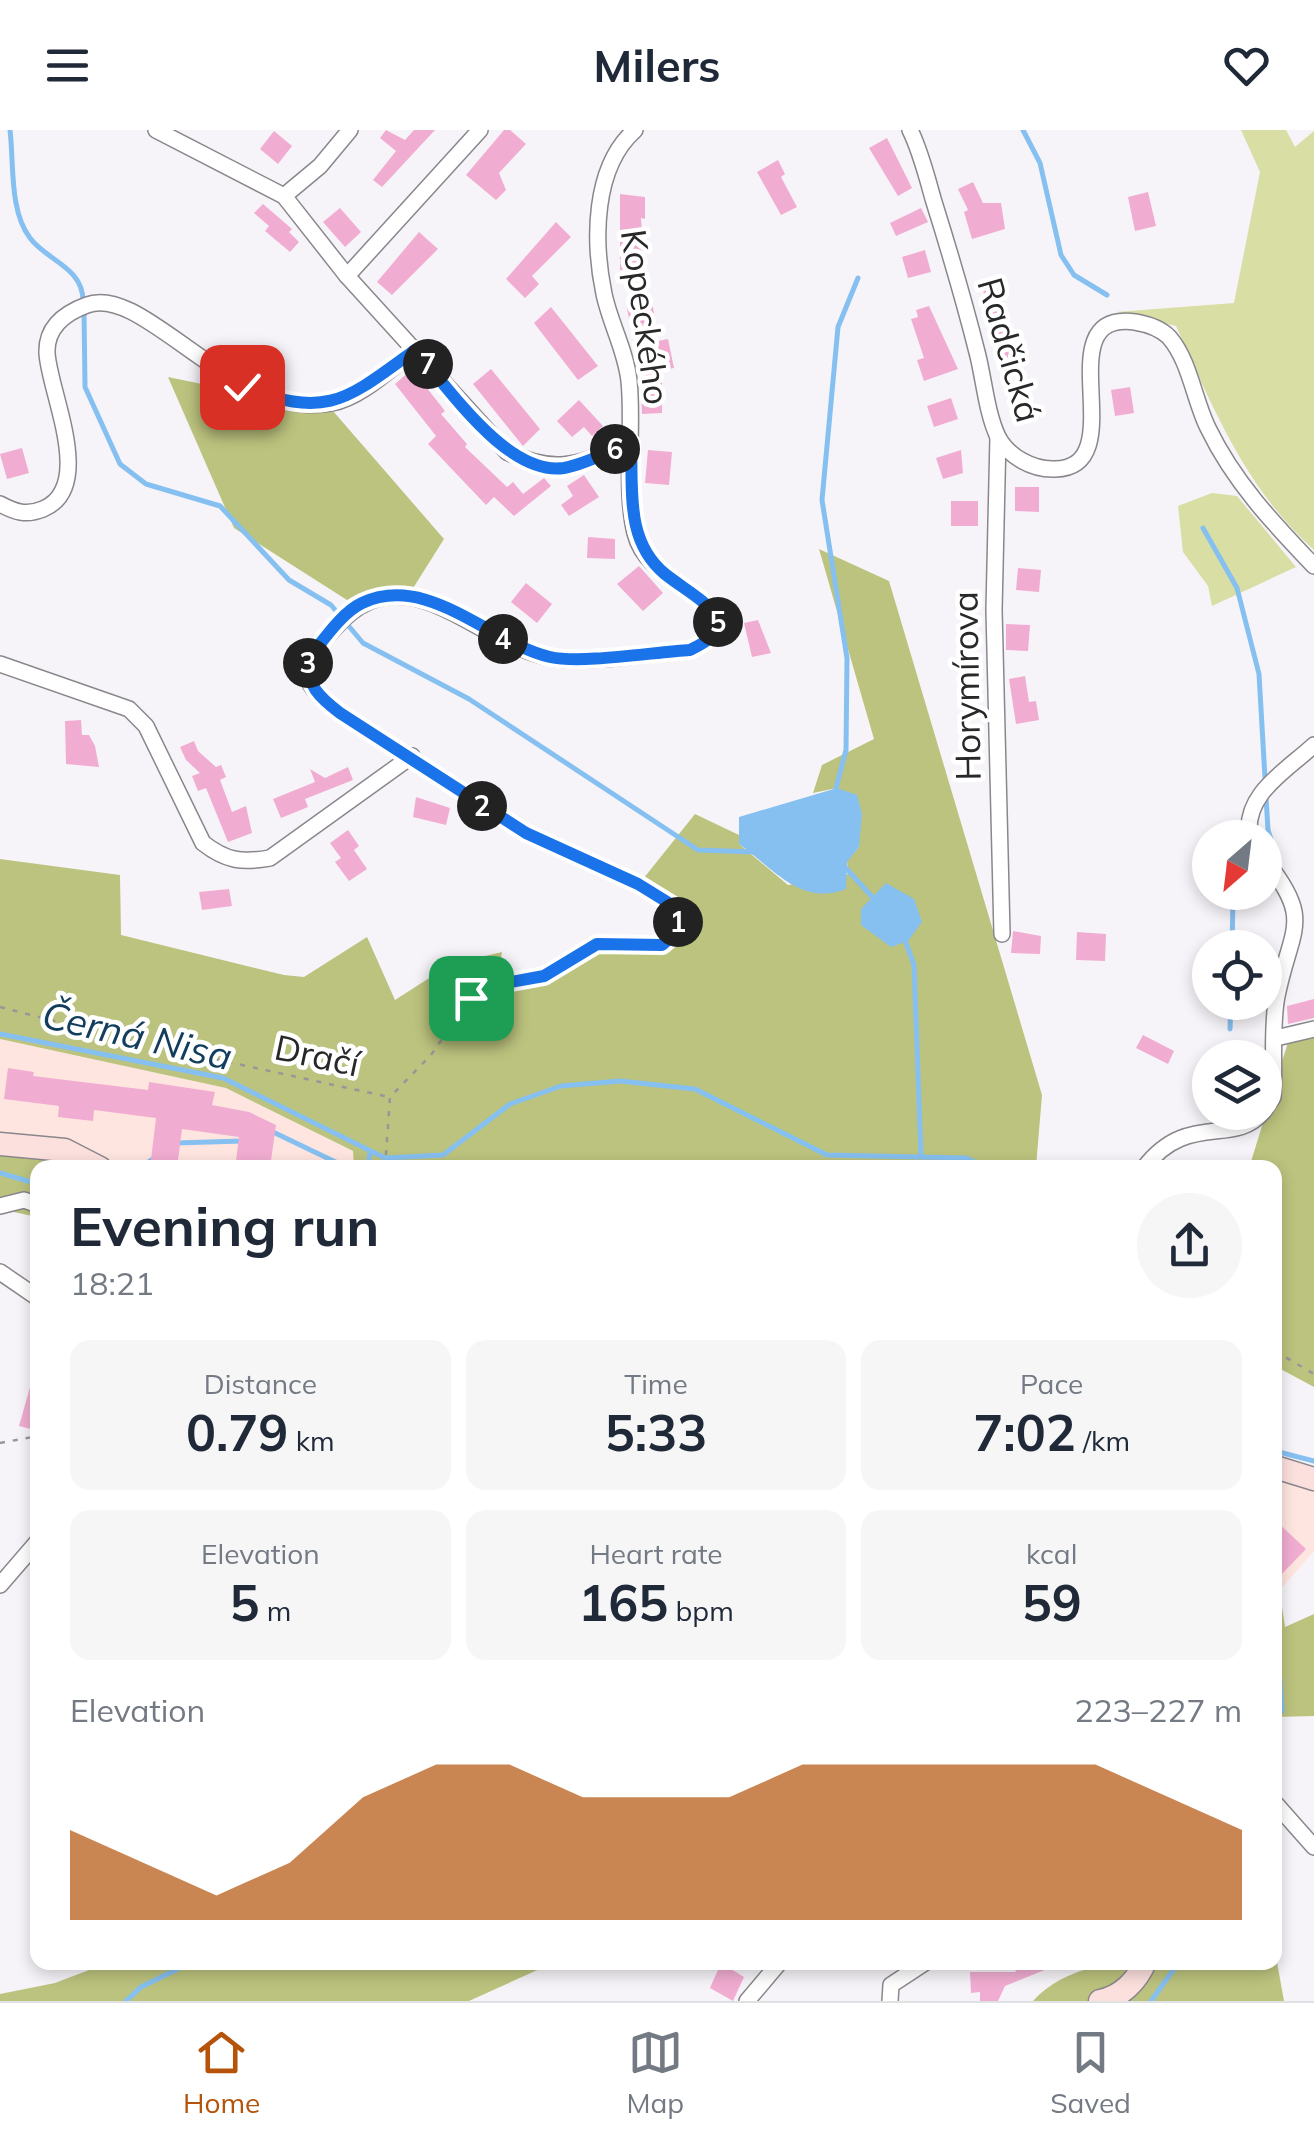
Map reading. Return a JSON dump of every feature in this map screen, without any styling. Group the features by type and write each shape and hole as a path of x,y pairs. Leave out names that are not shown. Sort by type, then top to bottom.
{"street":[{"path":"156,130 284,196 347,276 507,452 534,464 563,468 631,443"},
{"path":"284,196 320,166 350,130"},
{"path":"347,276 480,130"},
{"name":"Kopeckého","path":"636,130 616,146 603,182 600,234 604,292 629,378 635,533 642,549 661,571 707,603 719,618 718,630 708,641 690,650 554,658 521,648 440,603 393,597 362,603 308,659 308,679 320,698 340,713 526,833 638,884"},
{"name":"Radčická","path":"910,130 962,292 998,437 1015,457 1038,468 1059,470 1075,463 1088,450 1094,434 1088,385 1096,342 1108,327 1130,321 1153,326 1169,338 1208,428 1241,485 1314,566"},
{"path":"0,504 17,513 36,512 51,505 61,493 67,474 65,425 47,352 53,327 68,312 96,301 124,304 242,387 288,404 335,403 415,350"},
{"name":"Horymírova","path":"998,437 994,610 1002,934"},
{"path":"0,664 130,709 146,726 203,843 220,856 243,863 270,858 412,756"},
{"path":"1247,820 1256,798 1314,745"},
{"path":"1282,875 1294,885 1304,908 1301,933 1277,996 1276,1038 1314,1029"},
{"path":"1151,1160 1165,1144 1186,1133 1217,1130"},
{"path":"0,1144 64,1150 84,1160"},
{"path":"0,1206 30,1202"},
{"path":"0,1272 30,1293"},
{"path":"1282,1470 1314,1479"},
{"path":"0,1585 30,1549"},
{"path":"1282,1811 1314,1847"},
{"path":"747,2001 773,1970"},
{"path":"890,2001 892,1984 914,1970"},
{"path":"1100,2001 1112,1999 1139,1978 1142,1970"}],"path":[{"path":"386,1160 390,1097 432,1055 471,998 494,985 544,976 597,944 662,945 675,934 678,920 672,905 638,884"},
{"name":"Dračí","path":"0,1007 141,1043 390,1097"},
{"path":"1282,1355 1314,1374"},
{"path":"0,1443 30,1437"}],"shaded area":[{"path":"0,1039 226,1088 354,1152 354,1160 82,1160 0,1136"},
{"path":"1282,1479 1314,1484 1314,1551 1282,1588"}],"green space":[{"path":"1241,130 1286,130 1295,147 1314,131 1314,550 1250,474 1218,417 1176,326 1116,312 1234,303 1260,172"},
{"path":"168,377 333,411 444,539 410,593 379,590 347,600 234,528"},
{"path":"1212,493 1237,496 1296,567 1212,606 1208,586 1183,552 1178,506"},
{"path":"819,549 889,581 1042,1095 1037,1160 354,1160 353,1151 226,1088 0,1039 0,859 120,875 121,935 284,975 304,977 367,937 395,1000 451,964 502,952 498,979 541,973 594,939 662,940 673,932 669,906 632,884 643,879 695,814 739,835 739,844 788,885 848,874 847,861 859,847 837,788 813,793 822,765 874,739"},
{"path":"1314,1031 1314,1387 1282,1370 1282,1160 1251,1160 1261,1130 1282,1130 1282,1062 1289,1039"},
{"path":"0,1136 82,1160 30,1160 30,1215 0,1209"},
{"path":"1282,1607 1285,1627 1314,1614 1314,1716 1282,1717"},
{"path":"89,1970 538,1970 469,2001 0,2001 0,1994 55,1983"},
{"path":"1083,1970 1278,1970 1284,2001 1033,2001 1056,1982"}],"water":[{"path":"837,788 857,795 862,814 859,847 847,862 846,889 815,893 801,889 739,844 739,817"},
{"path":"886,883 914,899 922,922 908,941 891,947 861,925 861,909"}],"building":[{"path":"386,130 405,140 414,130 435,130 382,187 373,180 396,151 380,138"},
{"path":"504,130 510,130 526,144 499,173 506,190 496,200 466,175"},
{"path":"274,131 292,146 278,164 260,149"},
{"path":"887,138 912,188 898,196 869,148"},
{"path":"778,160 785,174 781,177 797,207 781,215 757,172"},
{"path":"973,182 983,203 1001,203 1005,229 972,239 964,212 968,210 958,189"},
{"path":"1148,192 1156,226 1135,231 1128,197"},
{"path":"620,194 645,197 645,219 641,218 644,268 620,270"},
{"path":"263,204 292,229 289,232 299,242 290,252 265,231 269,226 254,213"},
{"path":"340,208 361,232 345,247 323,222"},
{"path":"921,208 928,222 896,236 890,223"},
{"path":"556,222 571,237 532,276 539,284 525,298 506,279"},
{"path":"419,232 438,249 392,295 377,282"},
{"path":"925,250 931,272 908,278 902,257"},
{"path":"998,280 1004,303 998,305 1019,365 999,371 982,284"},
{"path":"651,298 655,318 648,320 653,342 668,339 674,368 662,370 662,413 642,414 641,392 648,392 643,354 636,322 630,324 626,303"},
{"path":"929,306 958,369 924,381 917,360 924,358 911,319 918,317 916,310"},
{"path":"551,307 598,366 578,380 534,323"},
{"path":"412,369 445,411 441,414 467,444 465,447 507,487 513,482 523,494 544,478 551,486 514,516 494,497 486,505 428,444 436,436 395,384"},
{"path":"491,369 540,429 523,446 473,384"},
{"path":"1130,387 1134,413 1115,416 1111,390"},
{"path":"951,398 958,419 934,427 927,406"},
{"path":"579,400 603,426 592,436 584,427 572,437 557,421"},
{"path":"22,448 29,473 7,479 0,454"},
{"path":"648,450 672,452 669,485 645,483"},
{"path":"961,450 963,473 943,479 936,458"},
{"path":"584,475 599,497 569,516 561,505 573,496 567,486"},
{"path":"1015,487 1039,487 1039,512 1015,511"},
{"path":"951,501 978,501 978,526 951,526"},
{"path":"588,537 615,539 615,559 587,558"},
{"path":"639,566 663,593 643,611 617,584"},
{"path":"1018,568 1041,570 1039,592 1016,590"},
{"path":"526,583 552,604 537,623 511,602"},
{"path":"758,620 771,653 752,657 744,623"},
{"path":"1006,624 1030,625 1028,651 1006,650"},
{"path":"1025,676 1029,702 1036,701 1039,720 1016,724 1009,679"},
{"path":"81,720 82,735 89,735 95,746 99,767 66,764 65,721"},
{"path":"194,741 198,751 216,767 221,765 226,777 220,780 232,812 246,806 252,833 228,842 206,788 198,791 192,776 200,773 186,760 180,747"},
{"path":"348,767 353,780 305,799 308,807 281,818 273,799 315,782 310,769 325,778"},
{"path":"416,797 450,808 446,825 413,817"},
{"path":"348,830 359,846 354,850 367,869 349,881 335,862 341,858 330,843"},
{"path":"229,889 232,906 202,910 199,892"},
{"path":"1013,931 1041,936 1040,954 1011,953"},
{"path":"1077,932 1106,934 1105,961 1076,960"},
{"path":"1314,999 1314,1018 1288,1024 1287,1006"},
{"path":"1143,1035 1174,1051 1168,1064 1136,1048"},
{"path":"8,1068 34,1072 33,1076 148,1090 149,1082 215,1092 212,1105 249,1112 276,1125 271,1160 236,1160 239,1137 182,1129 178,1160 151,1160 156,1118 94,1110 93,1121 58,1117 59,1106 4,1099"},
{"path":"30,1387 30,1429 19,1426"},
{"path":"1282,1527 1306,1549 1282,1574"},
{"path":"718,1970 732,1970 744,1977 733,2001 710,1988"},
{"path":"1045,1970 1005,1986 998,2001 980,2001 980,1992 971,1993 970,1972"}],"waterway":[{"path":"10,130 15,200 23,227 37,246 71,272 83,301"},
{"path":"1023,130 1040,163 1061,255 1074,275 1107,295"},
{"path":"835,792 846,750 847,658 822,500 838,327 858,278"},
{"path":"84,312 85,387 120,464 146,484 220,506 289,580 331,605 363,643 469,699 698,850 754,852"},
{"path":"1203,528 1237,588 1259,674 1265,778"},
{"path":"1266,797 1267,820"},
{"path":"843,865 876,901"},
{"path":"1232,930 1233,910"},
{"path":"904,937 914,965 921,1155"},
{"path":"1230,1020 1230,1029"},
{"name":"Černá Nisa","path":"0,1034 223,1078 385,1158 443,1155 510,1104 561,1086 620,1081 695,1089 827,1155 970,1160"},
{"path":"273,1132 331,1160"},
{"path":"175,1143 243,1141"},
{"path":"369,1160 370,1152"},
{"path":"0,1173 30,1182"},
{"name":"Černá Nisa","path":"1282,1453 1314,1461"},
{"path":"126,2001 141,1987 176,1970"},
{"path":"1151,2001 1173,1970"}],"route":[{"path":"242,387 288,404 335,403 415,350 507,452 534,464 563,468 631,443 635,533 642,549 661,571 707,603 719,618 718,630 708,641 690,650 554,658 521,648 440,603 393,597 362,603 308,659 308,679 320,698 340,713 526,833 638,884 672,905 678,920 675,934 662,945 597,944 544,976 494,985 471,998"}]}
